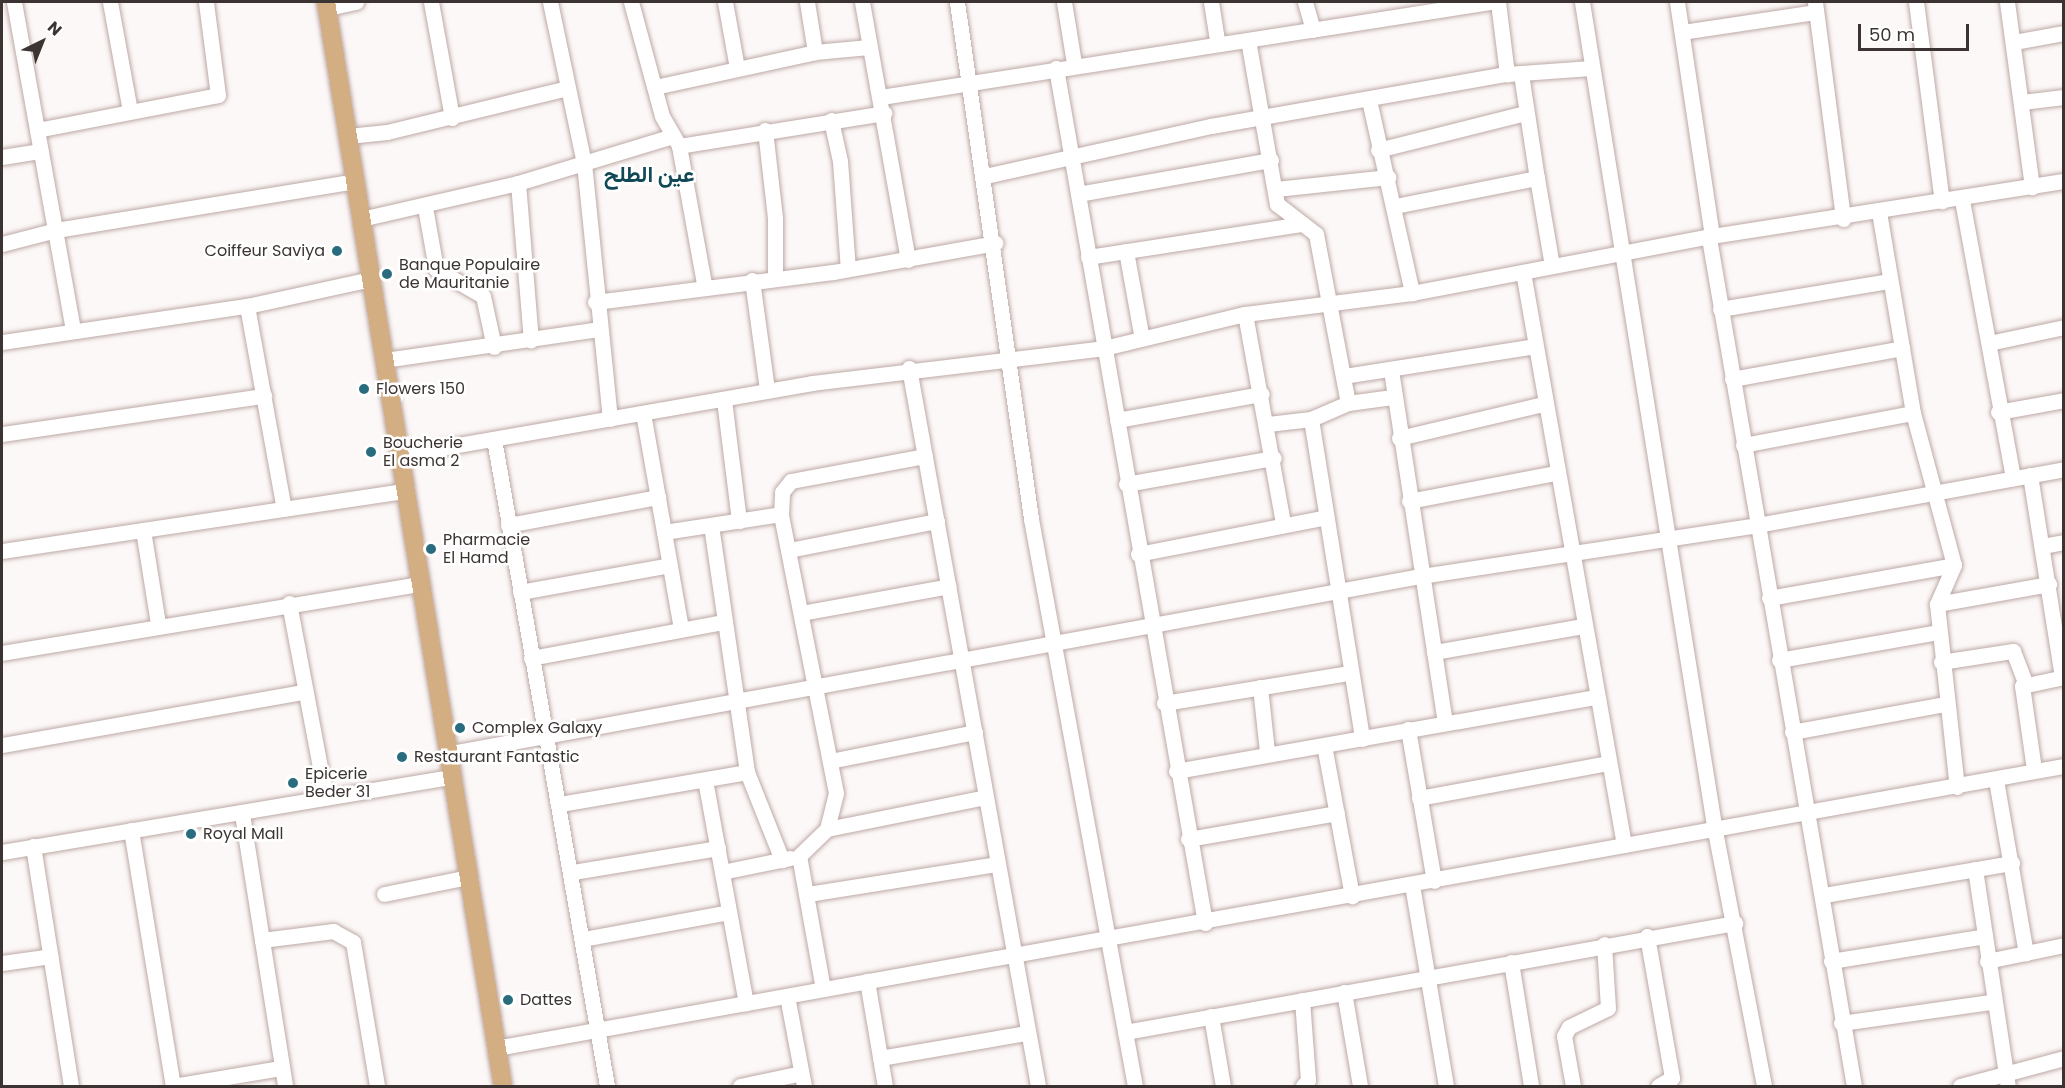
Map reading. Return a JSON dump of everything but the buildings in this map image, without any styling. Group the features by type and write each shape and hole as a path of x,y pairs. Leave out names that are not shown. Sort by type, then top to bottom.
{"main road":[{"path":"327,5 446,754 503,1086"}],"street":[{"path":"14,2 74,331"},
{"path":"110,2 130,111"},
{"path":"37,130 218,95 207,2"},
{"path":"327,5 356,2"},
{"path":"431,2 452,117"},
{"path":"550,2 584,163 595,302 609,419"},
{"path":"631,2 655,87 676,141 704,284"},
{"path":"725,2 737,68"},
{"path":"807,2 815,52"},
{"path":"862,2 869,47 885,113 908,261"},
{"path":"957,2 995,243 1009,356 1052,643 1135,1086"},
{"path":"1064,2 1074,63"},
{"path":"1211,2 1217,41"},
{"path":"1305,2 1313,30"},
{"path":"881,97 971,84 1074,63 1217,41 1248,40 1488,2 1514,74 1525,113 1552,266"},
{"path":"1582,2 1715,831 1735,923 1764,1086"},
{"path":"1677,2 1720,309 1779,660 1824,895 1831,961 1854,1086"},
{"path":"1916,2 1942,201"},
{"path":"2007,2 2032,187"},
{"path":"1682,33 1816,7 1843,219"},
{"path":"2014,42 2064,33"},
{"path":"1248,40 1280,211 1316,234 1348,403"},
{"path":"655,87 815,52 869,47"},
{"path":"1056,68 1118,420 1138,554 1205,923"},
{"path":"985,176 1070,156 1514,74 1591,68"},
{"path":"348,136 452,117 568,88"},
{"path":"2022,102 2064,97"},
{"path":"1369,100 1378,150 1395,206 1412,293"},
{"path":"362,219 425,207 584,163 676,141 885,113"},
{"path":"1378,150 1525,113"},
{"path":"831,120 840,161 848,269"},
{"path":"765,130 775,218 775,278"},
{"path":"2,158 41,151"},
{"path":"1078,194 1271,160"},
{"path":"1276,189 1388,177"},
{"path":"1395,206 1537,178"},
{"path":"2,244 56,230 355,181"},
{"path":"399,455 724,400 767,390 909,368 1104,348 1245,315 1330,301 1412,293 1710,237 1843,219 2064,181"},
{"path":"518,183 531,340"},
{"path":"1962,200 1989,343 1998,412 2013,478"},
{"path":"425,207 436,269 483,296 494,347"},
{"path":"1879,212 1913,413 1937,493 1954,565 1937,604 1945,704 1957,787"},
{"path":"1088,257 1301,224"},
{"path":"595,302 704,284 775,278 908,261 995,243"},
{"path":"1126,251 1142,339"},
{"path":"1523,272 1543,404 1624,845"},
{"path":"2,342 248,306 371,279"},
{"path":"752,280 767,390"},
{"path":"1720,309 1890,281"},
{"path":"248,306 284,509"},
{"path":"1245,315 1263,394 1283,524"},
{"path":"1989,343 2064,327"},
{"path":"384,360 494,347 598,329"},
{"path":"1344,376 1535,346"},
{"path":"1732,379 1902,348"},
{"path":"909,368 1038,1086"},
{"path":"1391,370 1399,438 1445,722"},
{"path":"1118,420 1263,394"},
{"path":"2,427 2,434 264,396"},
{"path":"1268,424 1311,419 1348,403 1393,398"},
{"path":"724,400 739,521"},
{"path":"1998,412 2064,400"},
{"path":"1399,438 1543,404"},
{"path":"643,413 681,628"},
{"path":"1743,446 1913,413"},
{"path":"1311,419 1362,739"},
{"path":"494,439 531,658 573,873 608,1086"},
{"path":"722,872 799,856 827,829 837,799 781,514 782,492 791,480 925,456"},
{"path":"1126,484 1274,458"},
{"path":"446,754 735,699 963,661 1421,576 1669,536 1757,525 2064,469"},
{"path":"1409,501 1556,473"},
{"path":"2025,682 2063,677 2057,611 2049,584 2030,476"},
{"path":"2,551 405,491"},
{"path":"508,525 658,497"},
{"path":"664,532 781,514"},
{"path":"1138,554 1326,517"},
{"path":"789,550 937,521"},
{"path":"711,526 747,772 782,860"},
{"path":"143,530 158,624"},
{"path":"2042,546 2064,542"},
{"path":"519,592 670,565"},
{"path":"1769,598 1954,565"},
{"path":"2,653 158,624 420,584"},
{"path":"1937,604 2049,584"},
{"path":"801,613 949,586"},
{"path":"289,603 304,692 327,798"},
{"path":"531,658 681,628 724,622"},
{"path":"1434,652 1583,626"},
{"path":"1779,660 1938,632"},
{"path":"1941,662 2013,651 2025,682 2021,692 2034,769"},
{"path":"1164,702 1350,673"},
{"path":"1260,687 1267,751"},
{"path":"2,745 304,692"},
{"path":"1176,771 1267,751 1362,739 1445,722 1595,697"},
{"path":"1792,732 1945,704"},
{"path":"1408,729 1434,881"},
{"path":"830,761 975,732"},
{"path":"1324,745 1352,896"},
{"path":"1419,798 1608,763"},
{"path":"496,1048 1108,937 1205,923 1624,845 1715,831 1807,809 1957,787 1996,780 2034,769 2064,766"},
{"path":"560,804 747,772"},
{"path":"2,852 242,814 451,777"},
{"path":"705,780 746,1003"},
{"path":"1996,780 2026,953"},
{"path":"827,829 986,797"},
{"path":"1188,838 1337,813"},
{"path":"242,814 285,1086"},
{"path":"131,830 173,1086 281,1068"},
{"path":"33,846 71,1086"},
{"path":"573,873 718,848"},
{"path":"799,856 808,894 823,989"},
{"path":"1824,895 2012,863"},
{"path":"808,894 998,864"},
{"path":"1975,869 1985,936 1991,1002 2006,1081"},
{"path":"384,894 468,877"},
{"path":"1412,885 1446,1086"},
{"path":"583,939 729,912"},
{"path":"1125,1032 1647,936 1735,923"},
{"path":"262,940 333,931 353,942 377,1086"},
{"path":"1647,936 1672,1078 1658,1086"},
{"path":"1831,961 1985,936"},
{"path":"1574,1086 1564,1036 1569,1027 1608,1008 1604,944"},
{"path":"1988,961 2064,945"},
{"path":"2,963 51,956"},
{"path":"1510,962 1531,1086"},
{"path":"867,981 885,1086"},
{"path":"1344,992 1360,1086"},
{"path":"749,1086 802,1080 787,996"},
{"path":"1302,1000 1308,1062 1303,1086"},
{"path":"1841,1023 1991,1002"},
{"path":"1211,1016 1223,1086"},
{"path":"880,1058 1027,1033"},
{"path":"1960,1086 2006,1081 2064,1058"}],"place":[{"name":"Coiffeur Saviya","path":"337,251"},
{"name":"Banque Populaire de Mauritanie","path":"387,274"},
{"name":"Flowers 150","path":"364,389"},
{"name":"Boucherie El asma 2","path":"371,452"},
{"name":"Pharmacie El Hamd","path":"431,549"},
{"name":"Complex Galaxy","path":"460,728"},
{"name":"Restaurant Fantastic","path":"402,757"},
{"name":"Epicerie Beder 31","path":"293,783"},
{"name":"Royal Mall","path":"191,834"},
{"name":"Dattes","path":"508,1000"}],"district":[{"name":"عين الطلح","path":"649,175"}]}
